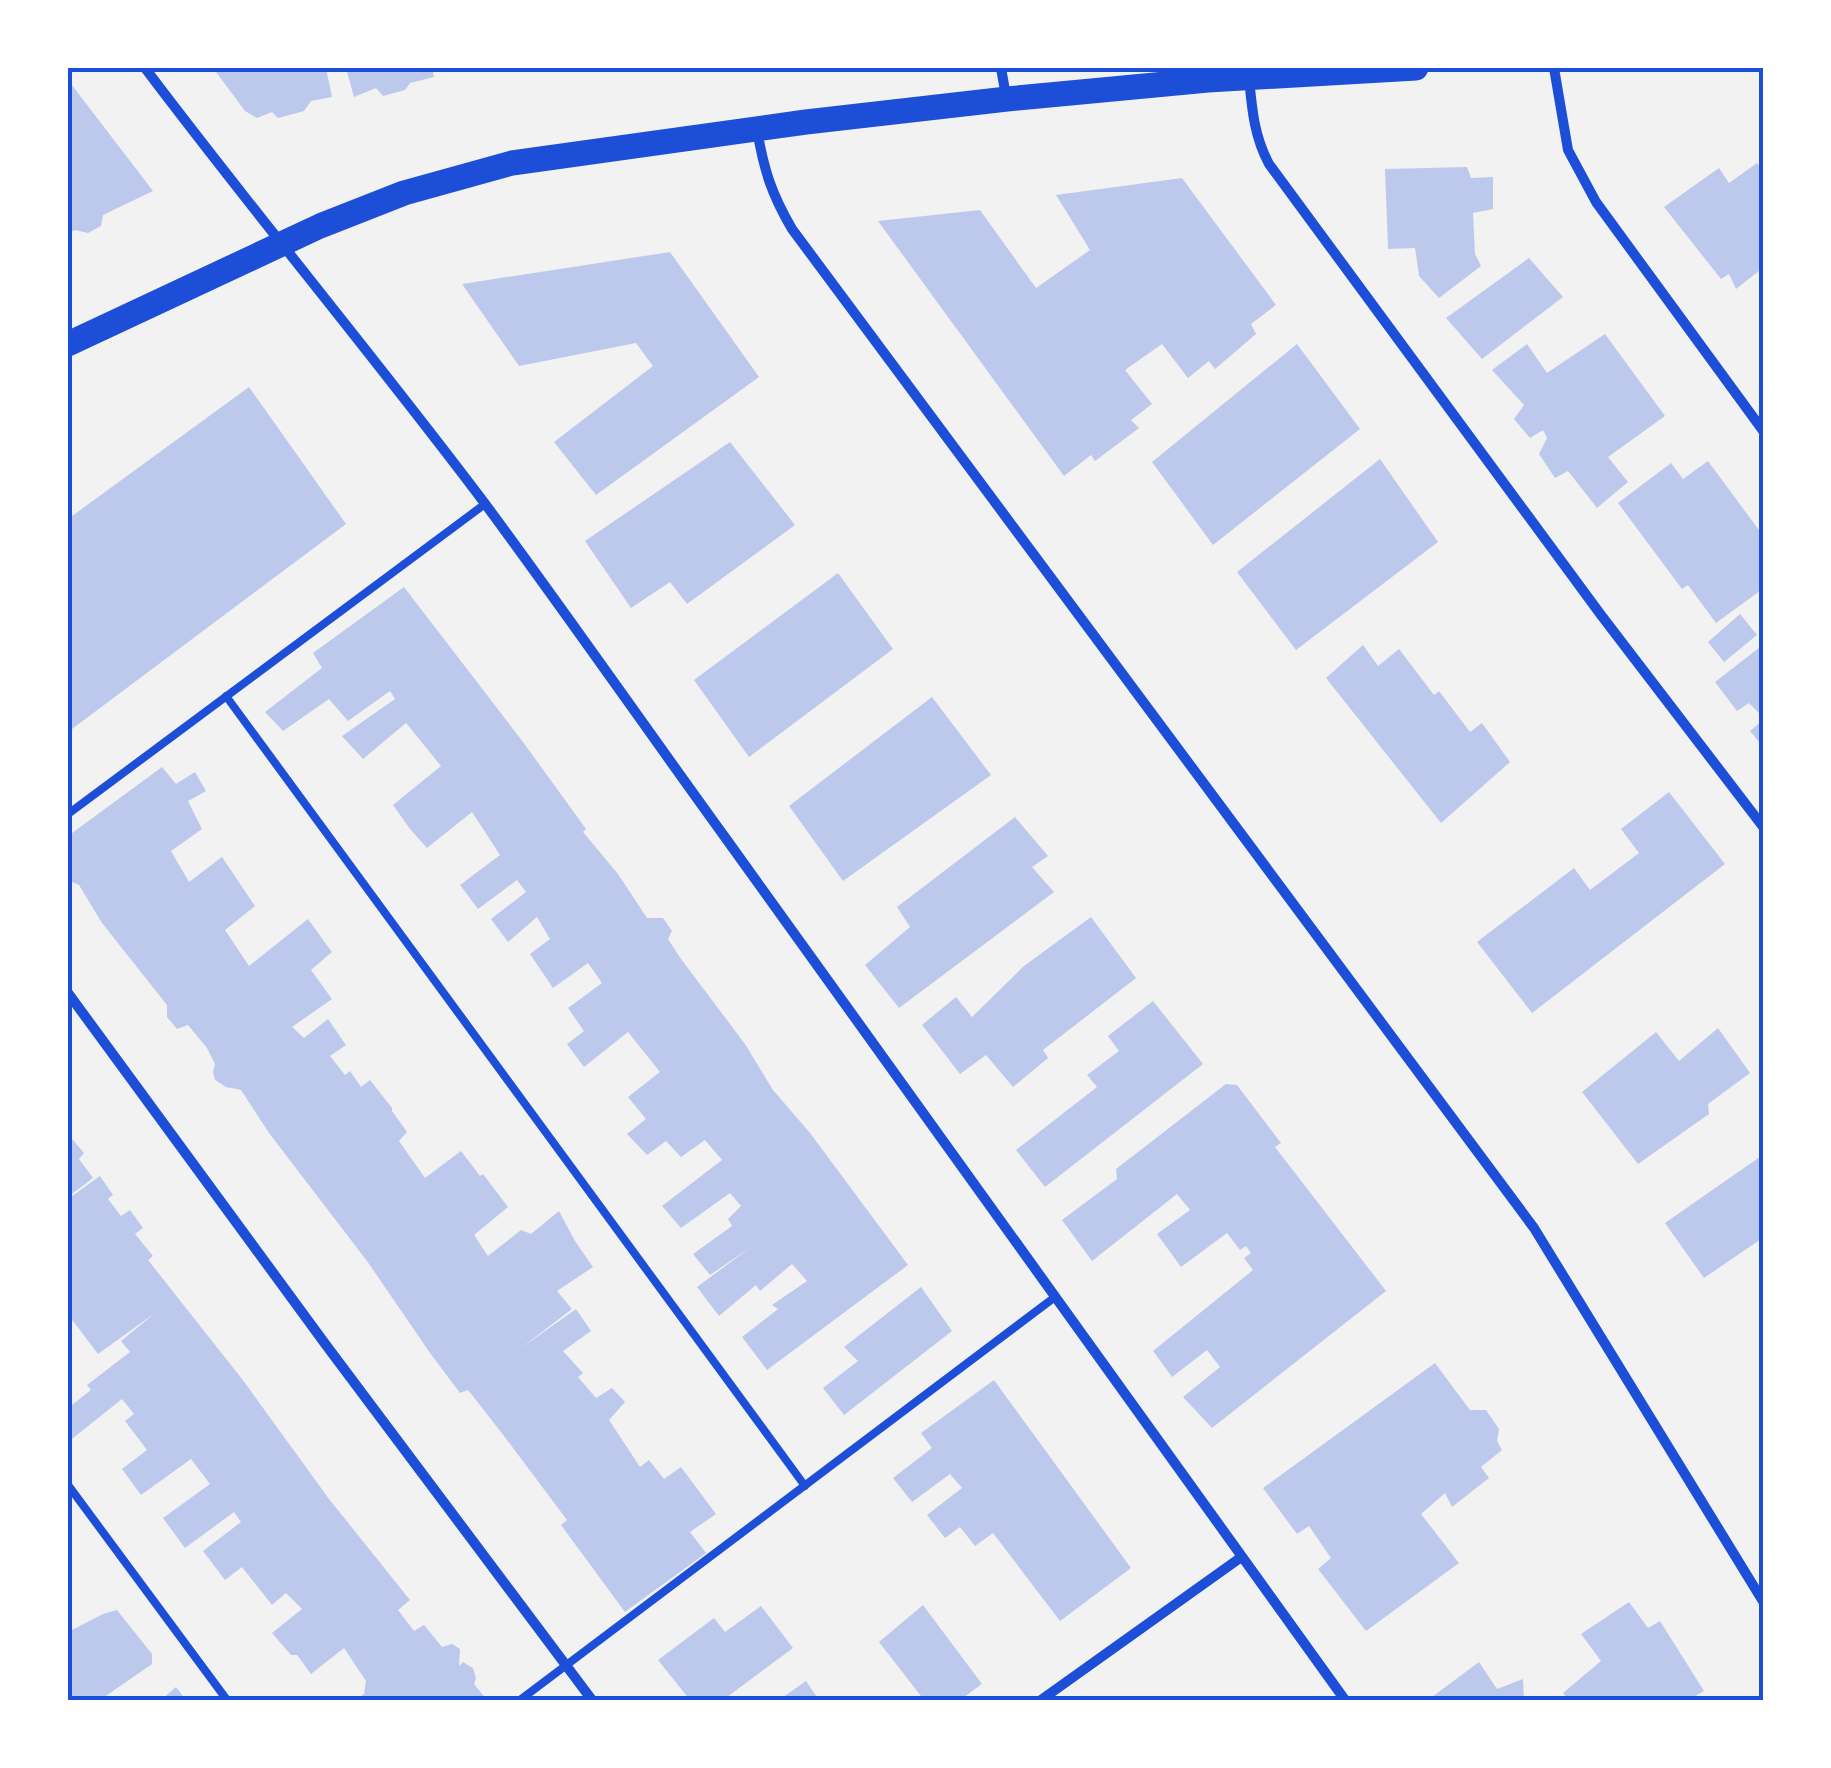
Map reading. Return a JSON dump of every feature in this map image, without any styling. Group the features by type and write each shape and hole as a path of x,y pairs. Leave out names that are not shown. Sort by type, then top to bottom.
{"main road":[{"path":"68,344 280,243 404,192 492,168 757,129 1007,99 1249,77 1416,68"}],"street":[{"path":"145,68 484,504 1344,1700"},
{"path":"1000,68 1007,99"},
{"path":"1554,68 1568,150 1596,202 1764,432"},
{"path":"1249,77 1260,147 1279,178 1601,615 1764,828"},
{"path":"757,129 770,188 792,228 1534,1228 1764,1603"},
{"path":"68,993 592,1700"},
{"path":"1041,1700 1240,1558"}],"lane":[{"path":"68,814 484,504"},
{"path":"226,696 805,1486"},
{"path":"520,1700 1055,1296"},
{"path":"68,1485 227,1700"}],"building":[{"path":"213,68 326,68 332,97 311,101 304,111 278,118 272,112 257,118 245,111"},
{"path":"346,68 432,68 434,77 383,96 376,88 354,97"},
{"path":"68,80 153,191 103,215 101,226 88,233 68,233"},
{"path":"1757,163 1764,172 1764,224 1760,226 1764,232 1764,267 1736,289 1729,274 1721,279 1664,207 1719,168 1729,183"},
{"path":"1467,167 1471,178 1493,177 1493,209 1473,213 1475,254 1481,266 1439,298 1419,276 1415,248 1388,249 1385,169"},
{"path":"1182,178 1276,305 1251,324 1256,334 1215,369 1209,361 1188,378 1162,344 1125,370 1152,404 1131,420 1139,428 1095,461 1091,455 1064,476 878,221 980,210 1036,288 1090,250 1056,195"},
{"path":"670,252 759,377 596,495 554,442 653,366 636,343 519,366 462,284"},
{"path":"1529,258 1563,297 1482,359 1446,318"},
{"path":"1605,334 1665,416 1608,457 1628,482 1597,508 1568,471 1555,478 1539,454 1547,438 1543,430 1530,438 1514,419 1524,405 1492,370 1527,344 1547,373"},
{"path":"1297,344 1360,429 1213,545 1152,462"},
{"path":"249,387 346,524 68,732 68,519"},
{"path":"730,442 795,525 687,604 670,582 631,608 585,541"},
{"path":"1380,459 1438,542 1296,650 1237,572"},
{"path":"1708,461 1764,537 1764,588 1716,623 1688,585 1682,589 1618,503 1671,463 1683,479"},
{"path":"838,573 893,649 749,757 694,680"},
{"path":"404,587 523,742 647,918 663,918 672,931 668,939 745,1044 773,1090 810,1133 908,1265 767,1370 742,1337 778,1309 772,1305 807,1281 792,1264 760,1291 756,1285 719,1316 697,1287 751,1247 710,1275 693,1254 732,1226 728,1219 741,1206 730,1193 681,1228 662,1206 722,1160 705,1140 681,1157 666,1141 647,1155 627,1134 646,1119 628,1097 660,1072 628,1032 584,1067 567,1044 584,1031 568,1008 602,983 588,963 553,988 530,954 550,939 537,917 508,942 491,919 526,892 517,880 478,909 460,885 500,855 472,812 427,848 410,829 393,805 441,766 406,723 363,759 342,736 395,699 390,691 348,721 329,699 283,731 265,712 322,668 313,653"},
{"path":"1740,614 1757,635 1724,662 1708,642"},
{"path":"1764,644 1764,718 1749,703 1737,711 1715,682"},
{"path":"1363,645 1378,666 1399,649 1434,695 1439,691 1470,732 1482,723 1510,762 1441,823 1326,678"},
{"path":"932,697 991,775 843,881 789,806"},
{"path":"1764,719 1764,748 1750,731"},
{"path":"162,767 176,784 195,772 206,791 188,801 202,829 171,851 189,882 222,857 255,906 225,930 249,966 308,919 332,952 311,970 332,999 292,1027 304,1038 328,1019 346,1045 330,1056 345,1075 350,1071 361,1087 370,1080 392,1108 407,1132 399,1141 425,1178 461,1151 508,1207 474,1235 488,1256 521,1230 531,1234 559,1211 593,1267 557,1291 572,1309 521,1348 576,1309 591,1331 563,1351 583,1373 578,1377 596,1398 612,1388 625,1402 609,1420 640,1467 649,1460 664,1479 681,1467 716,1514 690,1532 706,1553 625,1612 561,1525 567,1520 468,1390 460,1393 241,1090 215,1080 215,1064 207,1048 188,1025 177,1029 167,1017 167,1005 102,923 79,885 68,880 68,836"},
{"path":"1669,792 1725,864 1532,1013 1477,942 1574,868 1590,890 1639,853 1621,829"},
{"path":"1015,817 1048,856 1032,867 1054,892 899,1008 865,965 910,927 897,907"},
{"path":"1091,917 1136,978 1043,1050 1048,1058 1013,1087 986,1055 960,1074 922,1025 956,997 972,1017 1024,966"},
{"path":"1153,1001 1203,1064 1045,1187 1016,1150 1097,1087 1087,1075 1119,1051 1108,1036"},
{"path":"1718,1028 1750,1073 1708,1104 1709,1114 1638,1164 1582,1092 1656,1032 1679,1061"},
{"path":"1226,1084 1237,1085 1281,1143 1275,1147 1386,1291 1212,1428 1183,1397 1220,1367 1207,1350 1172,1377 1153,1351 1253,1270 1244,1258 1251,1253 1246,1246 1240,1250 1227,1233 1181,1267 1157,1234 1190,1210 1177,1194 1092,1261 1062,1220 1117,1179 1116,1169"},
{"path":"68,1134 84,1153 79,1159 93,1178 68,1197"},
{"path":"1764,1154 1764,1237 1704,1278 1665,1223"},
{"path":"100,1176 113,1195 108,1199 121,1216 130,1210 143,1228 135,1234 153,1256 148,1260 410,1600 398,1610 414,1631 424,1625 442,1647 452,1644 460,1649 459,1666 463,1662 473,1668 474,1684 487,1700 356,1700 364,1694 366,1681 344,1648 311,1674 272,1633 302,1609 286,1593 272,1605 242,1567 225,1580 203,1551 241,1522 234,1512 185,1548 163,1518 210,1484 191,1459 141,1495 122,1469 147,1450 125,1421 134,1414 122,1399 68,1442 68,1408 91,1390 87,1385 130,1352 121,1341 155,1313 98,1354 68,1318 68,1199"},
{"path":"921,1287 952,1331 844,1415 823,1388 858,1361 844,1347"},
{"path":"1435,1363 1470,1410 1486,1410 1499,1429 1497,1441 1502,1450 1481,1467 1489,1478 1452,1507 1445,1493 1421,1514 1459,1563 1366,1631 1318,1569 1331,1558 1309,1526 1297,1534 1263,1488"},
{"path":"994,1380 1131,1568 1060,1621 993,1533 975,1546 960,1527 945,1538 927,1515 962,1488 950,1474 912,1502 893,1478 932,1448 921,1433"},
{"path":"1629,1602 1648,1628 1660,1621 1704,1691 1689,1700 1569,1700 1563,1693 1601,1661 1581,1634"},
{"path":"923,1605 982,1684 960,1700 924,1700 879,1642"},
{"path":"761,1606 793,1648 723,1700 690,1700 658,1660 714,1618 725,1632"},
{"path":"117,1610 152,1654 152,1664 100,1700 68,1700 68,1632"},
{"path":"1479,1662 1497,1689 1523,1679 1524,1700 1428,1700"},
{"path":"806,1681 819,1700 779,1700"},
{"path":"176,1687 186,1700 161,1700"}]}
